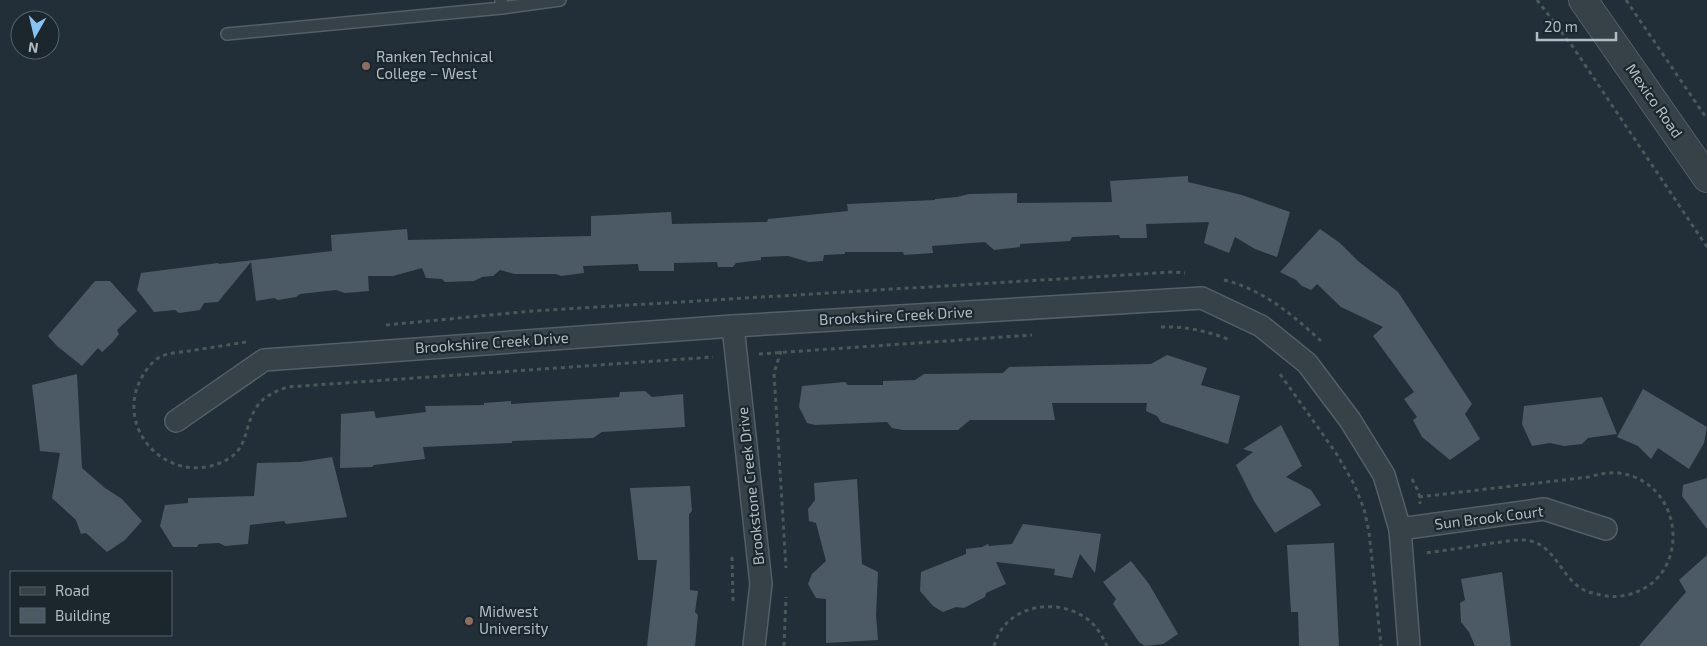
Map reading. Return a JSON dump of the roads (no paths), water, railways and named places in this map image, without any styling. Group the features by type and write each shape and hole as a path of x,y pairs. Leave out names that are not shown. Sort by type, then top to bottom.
{"street":[{"name":"Mexico Road","path":"1583,0 1707,178"},
{"name":"Brookshire Creek Drive","path":"176,421 264,360 734,326 1202,298 1261,326 1307,363 1350,420 1384,475 1400,529 1409,646"},
{"name":"Brookstone Creek Drive","path":"734,326 761,584 754,646"},
{"name":"Sun Brook Court","path":"1400,529 1544,509 1606,529"}],"lane":[{"path":"227,34 501,4 560,0"}],"place":[{"name":"Ranken Technical College – West","path":"366,66"},
{"name":"Midwest University","path":"469,621"}]}
